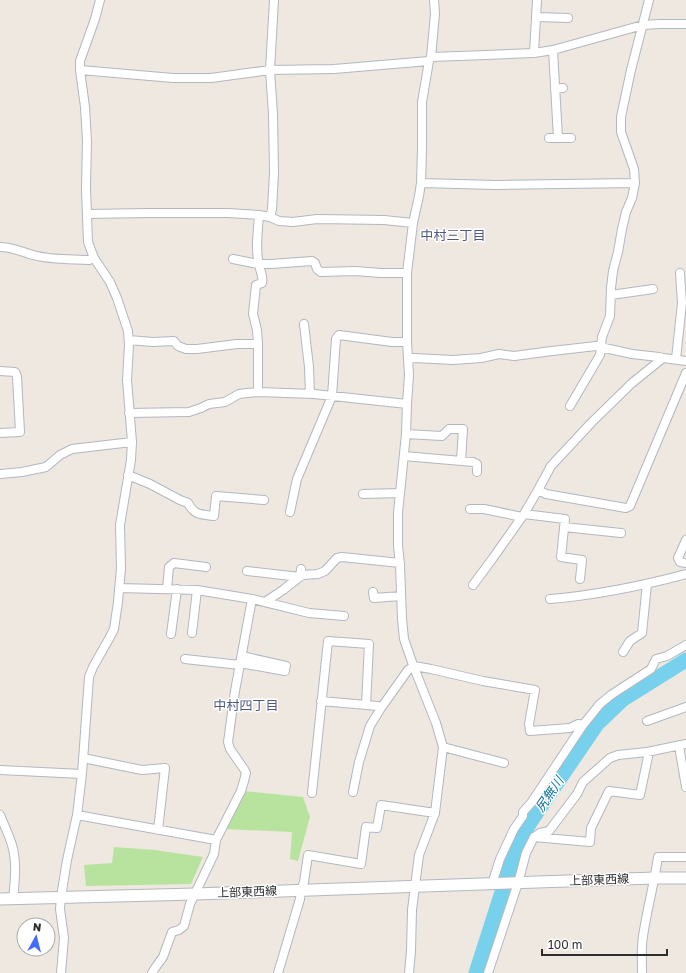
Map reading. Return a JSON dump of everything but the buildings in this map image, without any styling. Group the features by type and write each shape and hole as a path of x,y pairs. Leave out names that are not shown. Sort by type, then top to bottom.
{"street":[{"path":"61,973 64,938 60,909 61,897 77,815 82,774 89,677 114,629 121,568 120,525 131,460 132,442 127,380 128,331 110,282 94,258 88,242 86,188 87,141 80,61 100,0"},
{"path":"270,217 274,173 274,128 270,70 274,0"},
{"path":"409,973 412,910 419,855 435,813 442,747 436,723 404,639 398,545 398,519 406,434 409,374 407,342 408,273 413,223 419,196 422,149 422,102 436,14 434,0"},
{"path":"534,53 537,0"},
{"path":"570,406 600,355 602,337 610,316 613,271 626,212 632,198 635,183 634,169 621,132 621,117 631,70 649,0"},
{"path":"536,17 568,18"},
{"path":"80,70 173,78 211,78 270,70 334,69 430,59 534,53 553,50 643,25 686,24"},
{"path":"553,50 559,89 554,138 571,138"},
{"path":"420,183 496,185 635,183"},
{"path":"87,214 228,213 259,215 270,217 279,221 292,222 317,219 384,220 413,223"},
{"path":"258,392 258,344 257,330 253,314 256,285 262,283 263,280 258,264 257,243 259,215"},
{"path":"0,246 49,258 89,260 94,258"},
{"path":"233,259 258,264 312,261 321,272 356,271 408,273"},
{"path":"676,359 682,330 683,288 680,274"},
{"path":"611,295 653,289"},
{"path":"304,324 309,367 310,394"},
{"path":"290,512 297,479 332,396 336,339 339,335 392,342 407,342"},
{"path":"129,340 153,342 174,341 178,346 186,349 237,344 258,344"},
{"path":"408,359 453,360 481,358 499,354 514,356 596,346 632,354 686,361"},
{"path":"473,585 523,515 551,466 586,428 632,383 663,358"},
{"path":"0,371 15,372 18,376 20,432 0,433"},
{"path":"538,490 546,494 626,508 630,506 686,374"},
{"path":"129,413 189,412 209,404 225,402 238,394 258,392 310,394 407,404"},
{"path":"406,434 442,436 449,429 463,429 461,461"},
{"path":"0,474 22,472 46,467 60,454 72,449 132,442"},
{"path":"404,456 473,462 477,464 477,472"},
{"path":"128,475 188,503 192,510 200,514 214,516 216,496 264,500"},
{"path":"363,494 400,493"},
{"path":"470,509 484,509 565,519 561,557 582,560 580,579"},
{"path":"564,527 621,533"},
{"path":"686,540 678,558 680,562 686,563"},
{"path":"247,571 301,573 302,575 318,574 325,571 337,558 342,557 400,563"},
{"path":"167,589 169,567 174,563 206,567"},
{"path":"265,602 283,590 301,573"},
{"path":"550,599 647,584 686,574"},
{"path":"623,652 630,641 642,633 647,584"},
{"path":"119,588 197,590 252,599 309,613 344,616"},
{"path":"171,634 177,589"},
{"path":"192,633 197,590"},
{"path":"373,592 374,598 401,596"},
{"path":"152,973 163,957 172,932 179,930 184,926 190,904 214,854 216,840 240,791 246,773 230,749 228,742 235,691 252,599"},
{"path":"312,793 328,640 369,644 366,705"},
{"path":"493,884 500,859 514,828 523,816 523,812 531,803 583,725 600,704 611,695 651,669 656,660 667,656 686,644"},
{"path":"185,659 241,662 286,669"},
{"path":"353,792 359,762 370,726 408,670 414,666 483,681 535,690 529,724 530,731 570,728 578,724 583,725"},
{"path":"321,701 378,706 381,708"},
{"path":"646,721 686,707"},
{"path":"488,973 526,853 534,837 540,833 548,831 577,794 583,782 610,758 683,745 686,787"},
{"path":"442,747 504,763"},
{"path":"534,837 590,842 592,828 610,791 640,795 649,752"},
{"path":"83,758 142,770 166,768 158,830"},
{"path":"0,770 82,774"},
{"path":"278,973 300,899 308,855 361,864 366,826 377,828 381,805 435,813"},
{"path":"0,815 12,845 14,856 15,876 13,899"},
{"path":"77,815 216,840"},
{"path":"642,973 643,937 658,857 686,857"},
{"name":"上部東西線","path":"0,899 686,878"}],"green space":[{"path":"243,791 303,797 310,817 298,861 290,859 292,832 225,829"},
{"path":"114,847 155,850 203,857 191,884 86,886 84,865 112,863"}],"waterway":[{"name":"尻無川","path":"476,973 519,841 531,821 597,724 622,700 686,660"}],"district":[{"name":"中村三丁目","path":"453,235"},
{"name":"中村四丁目","path":"246,705"}]}
